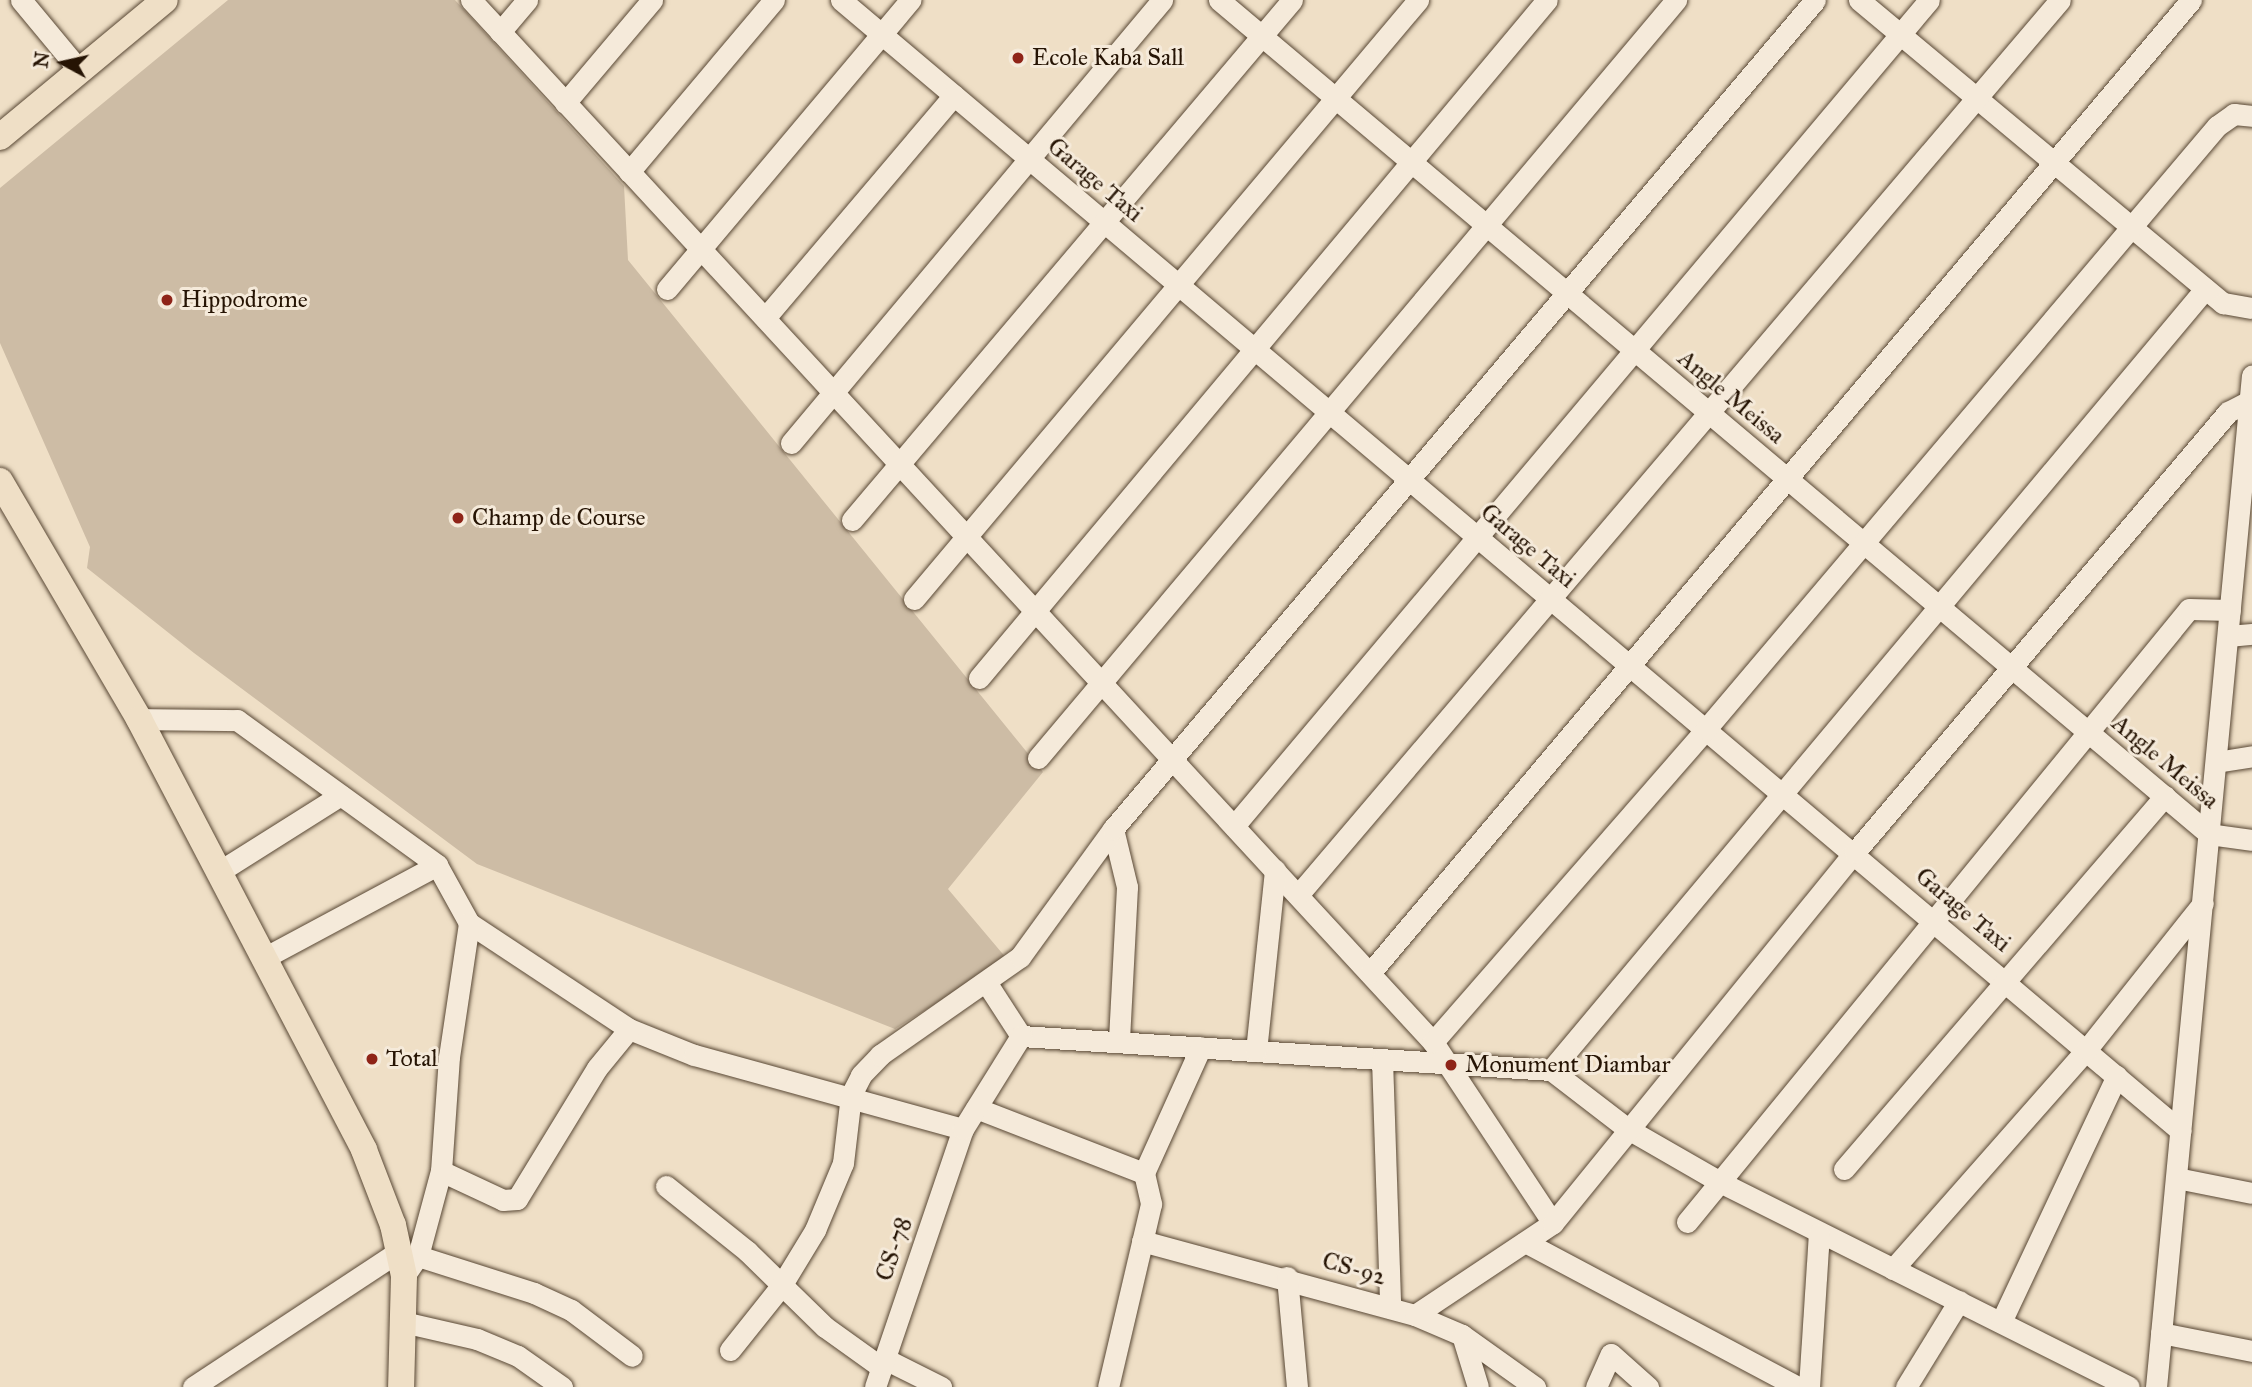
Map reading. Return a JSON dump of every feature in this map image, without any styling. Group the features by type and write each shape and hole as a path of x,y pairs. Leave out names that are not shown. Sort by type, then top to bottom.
{"main road":[{"path":"0,137 165,0"},
{"path":"0,481 139,719 217,873 364,1150 407,1261 401,1387"}],"street":[{"path":"21,0 80,71"},
{"path":"471,0 1433,1042 1451,1063 1553,1223"},
{"path":"500,32 527,0"},
{"path":"565,103 652,0"},
{"path":"629,172 774,0"},
{"name":"Garage Taxi","path":"841,0 1409,480 1935,919 2181,1131"},
{"path":"667,289 910,0"},
{"path":"790,443 1162,0"},
{"name":"Angle Meissa","path":"1219,0 2209,834"},
{"path":"852,520 1292,0"},
{"path":"914,599 1418,0"},
{"path":"979,678 1546,0"},
{"path":"1038,758 1675,0"},
{"path":"730,1350 781,1286 815,1230 843,1163 851,1095 861,1074 880,1055 1020,957 1113,829 1815,0"},
{"path":"1859,0 2222,303 2252,308"},
{"path":"1234,826 1929,0"},
{"path":"1298,895 2060,0"},
{"path":"1370,973 2191,0"},
{"path":"765,318 954,95"},
{"path":"1433,1042 1706,729 2217,126 2234,114 2252,116"},
{"path":"1551,1070 2205,289"},
{"path":"2156,1387 2252,376"},
{"path":"1415,1315 1553,1223 1855,852 2228,412 2251,400"},
{"path":"1687,1222 2189,609 2230,610"},
{"path":"2228,636 2252,634"},
{"path":"139,719 237,720 437,864 469,923 629,1029 694,1055 851,1095 963,1129"},
{"path":"2216,762 2252,756"},
{"path":"217,873 341,795"},
{"path":"1844,1169 2165,796"},
{"path":"1113,829 1127,887 1119,1042"},
{"path":"2209,834 2252,840"},
{"path":"262,959 437,864"},
{"path":"1256,1051 1275,870"},
{"path":"1893,1269 2087,1049 2203,903"},
{"path":"193,1387 407,1261 441,1171 449,1057 469,923"},
{"path":"986,982 1021,1036 1551,1070 1628,1129 1720,1182 1819,1234 2129,1387"},
{"path":"441,1171 503,1200 516,1199 597,1068 629,1029"},
{"name":"CS-78","path":"881,1371 963,1129 1021,1036"},
{"path":"1108,1387 1142,1241 1147,1181 1201,1047"},
{"path":"1382,1059 1390,1306"},
{"path":"2001,1322 2117,1076"},
{"path":"976,1108 1147,1181"},
{"path":"2177,1178 2252,1193"},
{"path":"666,1186 747,1251 825,1327 881,1371 941,1387"},
{"path":"1809,1387 1819,1234"},
{"name":"CS-92","path":"1142,1241 1287,1277 1415,1315 1462,1335 1535,1387"},
{"path":"1525,1242 1798,1387"},
{"path":"407,1261 476,1273 571,1310 632,1356"},
{"path":"1287,1277 1297,1387"},
{"path":"1906,1387 1959,1301"},
{"path":"403,1322 477,1339 518,1356 562,1387"},
{"path":"2161,1334 2252,1351"},
{"path":"1462,1335 1478,1387"},
{"path":"1596,1387 1611,1354 1648,1387"}],"shaded area":[{"name":"Champ de Course","path":"228,0 455,0 624,186 628,260 1043,772 948,889 1007,959 895,1029 477,864 194,653 87,568 90,547 0,343 0,188"}],"place":[{"name":"Ecole Kaba Sall","path":"1018,58"},
{"name":"Hippodrome","path":"167,300"},
{"name":"Champ de Course","path":"458,518"},
{"name":"Total","path":"372,1059"},
{"name":"Monument Diambar","path":"1451,1065"}]}
